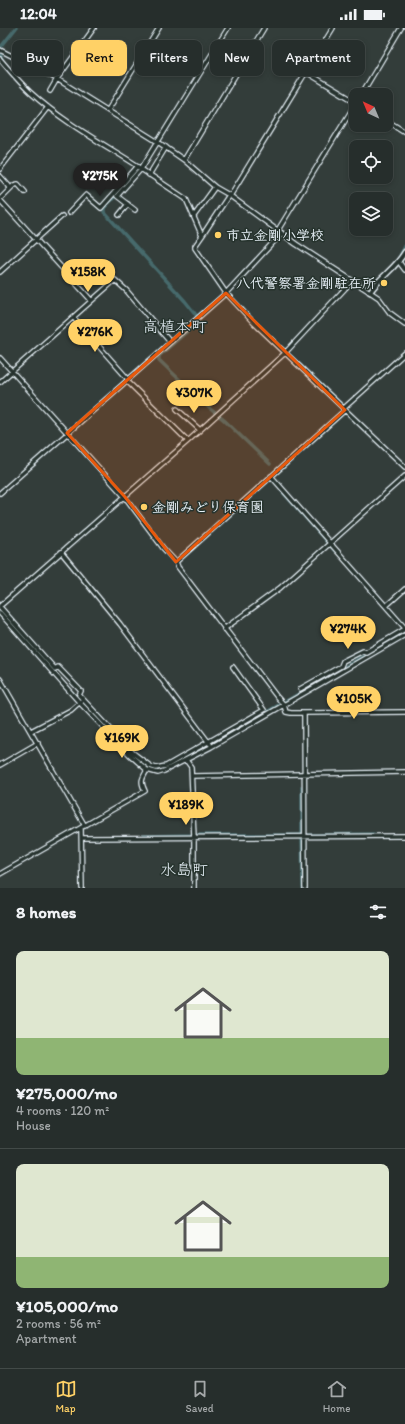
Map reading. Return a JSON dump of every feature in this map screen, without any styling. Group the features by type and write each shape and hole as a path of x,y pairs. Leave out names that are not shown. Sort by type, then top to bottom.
{"street":[{"path":"50,91 94,28"},
{"path":"108,110 159,28"},
{"path":"135,210 117,196 158,142 228,28"},
{"path":"184,160 264,28"},
{"path":"326,40 334,28"},
{"path":"365,88 401,28"},
{"path":"0,50 57,79 166,147 215,186 230,195 296,244 379,298 390,313 405,324"},
{"path":"0,59 30,92 48,107 186,199 202,236"},
{"path":"304,76 230,195 195,248 226,293 285,353 405,466"},
{"path":"312,76 349,99"},
{"path":"0,169 48,107"},
{"path":"278,230 349,114"},
{"path":"393,124 405,132"},
{"path":"149,175 166,147"},
{"path":"69,213 86,195 101,208 140,167"},
{"path":"0,176 10,189"},
{"path":"25,192 18,184 14,185 0,200 91,300"},
{"path":"194,216 215,186"},
{"path":"119,215 128,204"},
{"path":"0,272 62,216"},
{"path":"0,493 226,293 282,233"},
{"path":"370,292 399,262 405,252"},
{"path":"399,262 405,270"},
{"path":"0,382 115,280 126,290 170,342"},
{"path":"153,770 133,753 82,701 79,695 81,692 58,667 55,669 0,607 285,353 352,281"},
{"path":"73,317 127,380 188,441"},
{"path":"176,562 405,353"},
{"path":"0,358 125,497 163,548 176,562 178,567 224,629 284,705 286,712 405,712"},
{"path":"177,409 200,430"},
{"path":"272,476 329,544 405,629 366,652 363,651 344,661 341,666 300,689"},
{"path":"224,629 280,588 405,476"},
{"path":"61,552 120,624 211,747"},
{"path":"386,606 405,589"},
{"path":"0,613 130,755 158,773 211,747 405,635"},
{"path":"0,874 145,791 141,781 153,770 166,766 264,710 233,667"},
{"path":"0,679 85,826"},
{"path":"31,731 71,710 82,701"},
{"path":"304,713 303,773 305,888"},
{"path":"0,765 38,743"},
{"path":"186,760 191,767 192,776 194,888"},
{"path":"192,776 405,772"},
{"path":"81,828 82,888"},
{"path":"82,838 405,836"}],"highlighted area":[{"path":"226,293 345,410 176,562 125,497 67,433"}],"waterway":[{"path":"0,48 16,28"},
{"path":"0,54 2,59"},
{"path":"118,193 104,208 104,212 197,316"},
{"path":"399,258 405,246"},
{"path":"197,323 159,356 159,360 270,464"},
{"path":"281,490 335,551"},
{"path":"0,610 27,641"},
{"path":"283,703 405,632"},
{"path":"72,692 91,712"},
{"path":"180,761 279,705"},
{"path":"136,758 152,769 164,769"},
{"path":"302,787 302,834"},
{"path":"143,836 193,835 193,831"},
{"path":"307,835 374,834"},
{"path":"197,835 301,835"},
{"path":"302,837 303,888"}],"place":[{"name":"市立金剛小学校","path":"218,235"},
{"name":"八代警察署金剛駐在所","path":"384,283"},
{"name":"金剛みどり保育園","path":"144,507"}],"district":[{"name":"高植本町","path":"175,326"},
{"name":"水島町","path":"184,869"}]}
